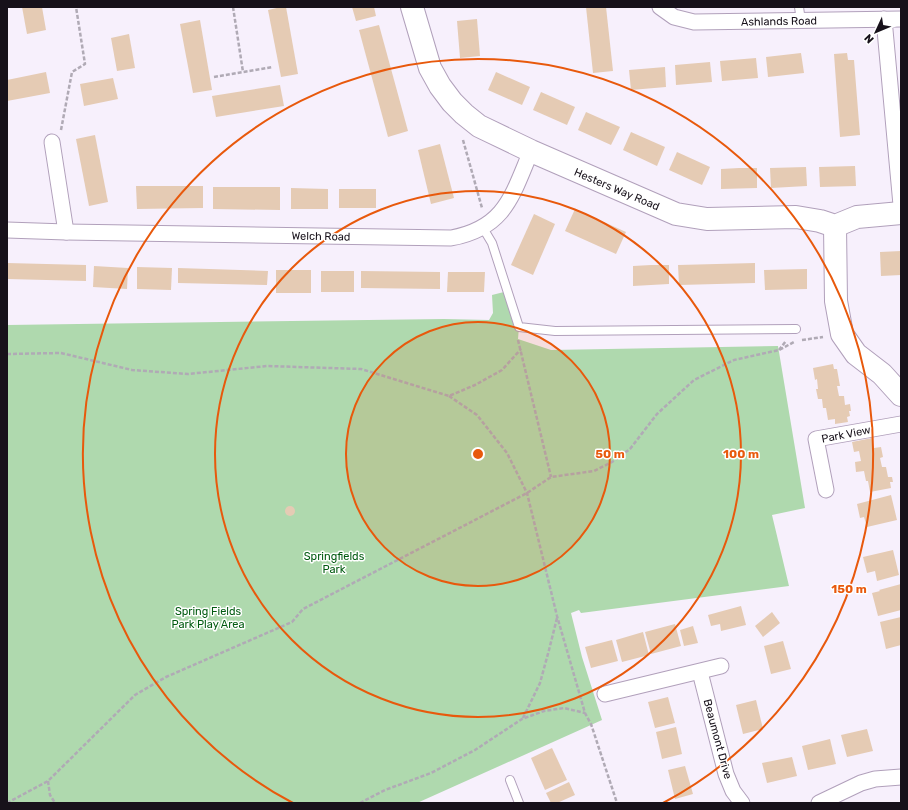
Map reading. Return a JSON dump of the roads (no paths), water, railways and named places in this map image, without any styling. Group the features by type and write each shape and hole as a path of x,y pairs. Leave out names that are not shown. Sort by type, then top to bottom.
{"street":[{"name":"Hesters Way Road","path":"412,7 430,68 440,86 452,102 479,126 531,151 676,214 707,219 796,217 820,221 835,226"},
{"name":"Ashlands Road","path":"660,7 674,17 694,22 800,14 901,19"},
{"path":"884,19 901,205"},
{"path":"52,142 66,232"},
{"name":"Welch Road","path":"7,230 440,238 462,236 473,233 497,217 512,196 531,151"},
{"path":"901,213 857,217 835,226 836,301 842,334 856,354 882,374 901,395"},
{"name":"Park View","path":"826,490 816,439 901,424"},
{"path":"605,694 721,666"},
{"name":"Beaumont Drive","path":"700,672 726,774 732,791 742,803"},
{"path":"819,803 861,783 875,779 901,777"}],"lane":[{"path":"484,226 492,243 519,327 555,332 796,329"},
{"path":"510,780 519,803"}],"park label":[{"name":"Springfields Park","path":"334,562"},
{"name":"Spring Fields Park Play Area","path":"208,617"}]}
